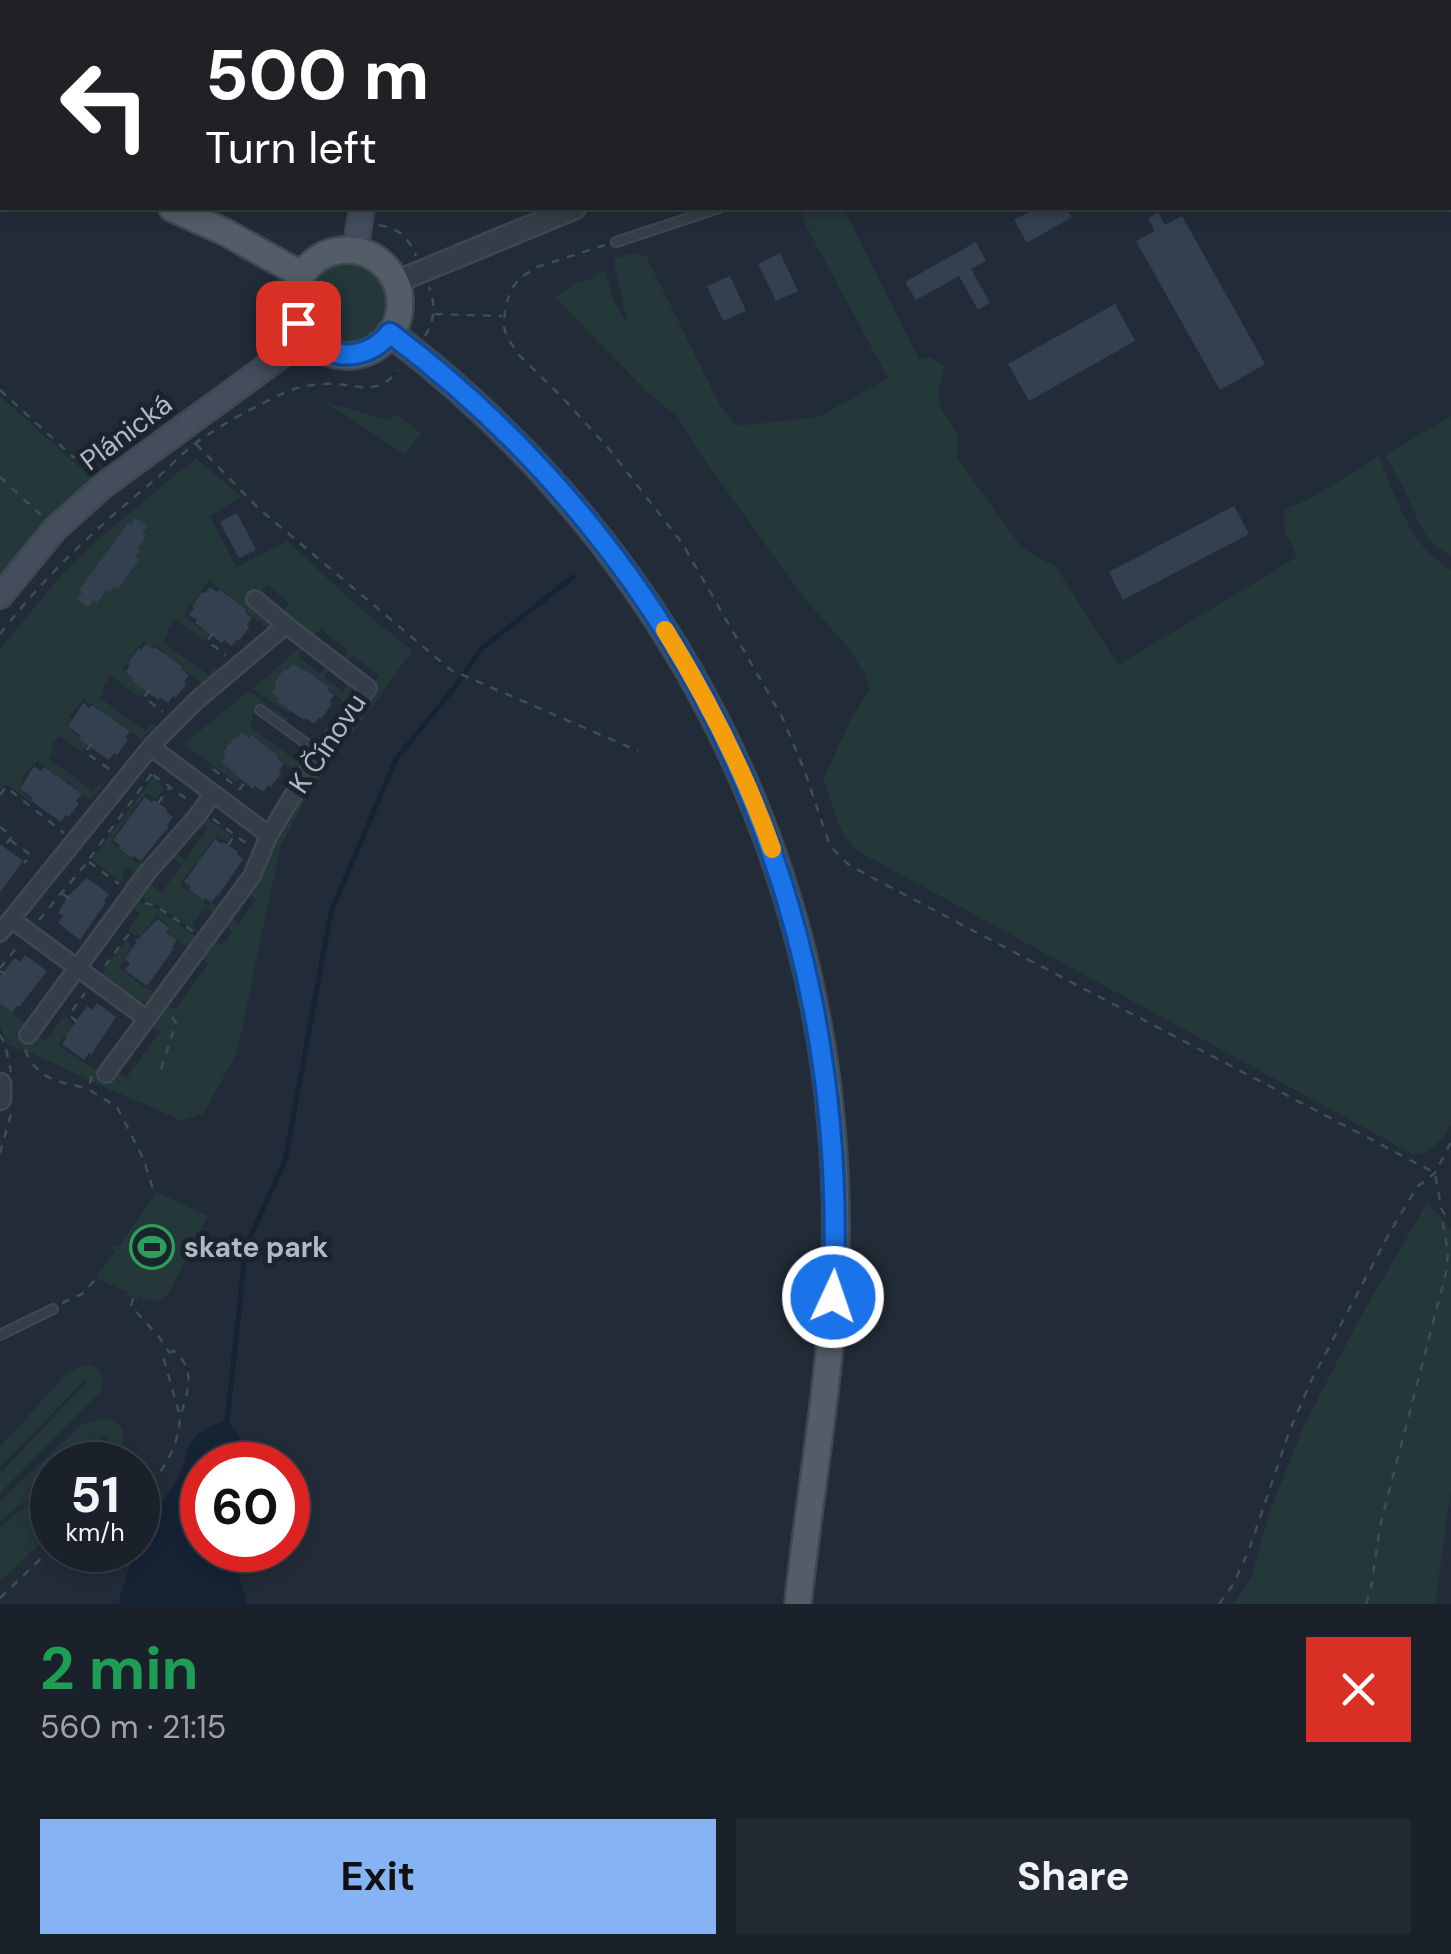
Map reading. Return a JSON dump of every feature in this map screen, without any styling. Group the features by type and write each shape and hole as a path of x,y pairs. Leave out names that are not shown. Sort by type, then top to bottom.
{"main road":[{"path":"176,210 302,275"},
{"path":"355,250 362,210"},
{"path":"338,250 355,250 378,260 388,270 396,282 400,308 396,324 382,342 368,351 346,356 325,350 307,337 294,307 302,275 323,256 338,250"},
{"path":"390,333 483,411 544,471 602,540 649,605 700,688 730,748 768,839 789,903 824,1058 836,1200 830,1332 798,1604"},
{"name":"Plánická","path":"0,596 56,529 103,486 190,435 307,337"}],"street":[{"path":"396,282 571,210"},
{"name":"K Čínovu","path":"107,1073 252,876 280,815 368,688 255,598"},
{"path":"147,1019 28,932 6,926 157,752 196,701 286,625"},
{"path":"157,752 269,835"},
{"path":"24,1042 147,873 213,794"},
{"path":"0,1084 0,1100"}],"lane":[{"path":"616,242 713,210"},
{"path":"260,710 321,754"},
{"path":"0,1336 53,1309"}],"path":[{"path":"616,242 520,278 508,296 504,316 507,337 512,347 602,441 690,555 782,717 834,850 848,864 1435,1173"},
{"path":"0,634 37,590 190,435 302,387 379,386 394,376 428,332 434,314 504,316"},
{"path":"0,390 74,457 87,458 159,413 176,414 190,435 258,508 451,670 638,752"},
{"path":"0,477 56,529"},
{"path":"213,633 207,641 234,660"},
{"path":"150,690 144,697 169,716"},
{"path":"92,744 85,752 115,774"},
{"path":"5,974 0,969 84,866 157,752"},
{"path":"214,769 240,788 246,780"},
{"path":"158,803 170,787"},
{"path":"39,812 44,806"},
{"path":"0,827 12,836 5,846"},
{"path":"228,845 236,835"},
{"path":"10,840 30,855 24,863"},
{"path":"62,893 70,899"},
{"path":"158,1005 176,1020 161,1070"},
{"path":"24,1042 35,1068 53,1081 88,1088 118,1107 143,1158 155,1195"},
{"path":"88,1088 96,1068 107,1073"},
{"path":"1219,1604 1234,1583 1250,1547 1289,1432 1311,1381 1390,1232 1417,1188 1435,1173 1451,1142"},
{"path":"1435,1173 1441,1208 1451,1220"},
{"path":"1366,1604 1380,1526 1446,1273 1445,1214"},
{"path":"53,1309 78,1297 97,1278"},
{"path":"133,1298 131,1306 170,1352 184,1360 188,1374 187,1395 174,1445 160,1472"},
{"path":"170,1352 164,1360 180,1416"},
{"path":"0,1598 30,1569"}],"shaded area":[{"path":"844,210 919,360 931,357 945,367 939,401 956,432 957,458 1021,547 1056,567 1118,665 1297,557 1285,528 1286,509 1315,496 1379,456 1398,505 1415,535 1451,570 1451,1125 1431,1148 1414,1155 856,850 843,834 823,780 850,721 870,689 864,672 845,643 807,602 698,451 678,417 648,393 555,297 605,270 613,300 628,324 613,259 633,253 646,256 720,405 736,426 819,417 888,378 801,213"},
{"path":"339,263 355,263 376,274 387,303 376,332 355,343 339,343 325,337 313,325 307,311 307,295 313,281 325,269"},
{"path":"0,396 95,481 0,585"},
{"path":"325,402 389,420 397,415 421,433 404,455"},
{"path":"1451,416 1451,556 1424,531 1385,455"},
{"path":"196,458 241,497 210,516 236,567 288,541 412,651 309,793 280,847 237,1052 204,1113 181,1121 8,1045 0,1027 0,1005 45,1042 64,1016 72,1025 58,1045 101,1073 117,1072 126,1078 160,1032 154,1027 163,1014 160,1011 167,1004 175,1010 208,964 200,957 212,940 222,946 232,932 225,923 230,917 239,923 256,900 248,892 261,874 291,810 376,689 373,685 379,676 353,655 345,663 341,660 348,651 321,629 312,636 283,612 289,603 267,584 249,601 273,624 268,629 238,602 233,606 227,601 230,596 209,581 183,615 211,632 205,641 175,619 163,642 208,675 214,668 221,670 203,685 174,659 170,663 163,658 166,653 156,645 153,648 143,641 122,670 131,681 148,690 141,698 111,676 100,698 145,731 151,724 157,725 140,739 84,699 69,716 72,719 67,726 87,746 82,752 59,736 48,758 93,791 104,784 91,801 66,781 63,784 37,761 21,779 24,782 19,789 29,801 6,784 0,791 0,649 63,573"},
{"path":"302,645 298,656 320,674 328,666 324,677 342,691 349,683 353,695 350,703 346,704 302,667 292,664 271,692 278,701 294,709 290,714 253,689"},
{"path":"249,691 288,719 286,722 260,704 249,726 294,759 302,750 310,755 307,761 302,758 299,773 251,736 234,738 223,751 226,754 221,761 227,769 243,777 237,783 186,746"},
{"path":"153,777 165,788 156,800 147,793 110,843 148,866 131,890 123,884 133,875 130,868 122,869 120,882 92,859"},
{"path":"204,815 231,836 227,842 217,835 201,855 204,858 199,866 195,863 180,885 218,908 215,913 205,907 192,925 200,935 138,895 149,884 162,892 182,865 174,856 185,860 208,828 201,822"},
{"path":"136,898 197,937 187,947 167,932 170,927 157,915 141,935 134,935 128,930 140,914 132,906"},
{"path":"127,939 132,948 119,967 155,993 146,1002 137,1001 101,975"},
{"name":"skate park","path":"157,1192 208,1216 167,1295 152,1301 139,1296 137,1300 95,1278 115,1252 112,1248 115,1244 119,1246"},
{"path":"1427,1203 1451,1229 1451,1491 1435,1604 1233,1604 1251,1578 1269,1514 1303,1428 1357,1323"},
{"path":"90,1365 98,1370 102,1376 100,1392 50,1442 30,1442 30,1463 0,1493 0,1474 87,1381 0,1467 0,1447 67,1373"},
{"path":"103,1418 116,1422 124,1433 122,1442 105,1442 104,1436 97,1442 63,1442 81,1425"},
{"path":"30,1473 30,1497 0,1522 0,1501"},
{"path":"30,1503 30,1553 0,1581 0,1527"}],"water":[{"path":"227,1421 242,1442 192,1442"},
{"path":"180,1473 180,1572 239,1572 247,1604 119,1604 128,1572 160,1572 160,1505"}],"building":[{"path":"1033,210 1067,210 1072,217 1027,243 1014,220"},
{"path":"1158,212 1165,225 1182,216 1265,364 1220,390 1136,241 1155,231 1148,218"},
{"path":"976,242 986,261 971,269 990,303 978,310 959,276 916,300 905,282"},
{"path":"780,253 798,291 776,301 758,264"},
{"path":"730,276 746,311 723,321 707,286"},
{"path":"1115,304 1135,341 1029,401 1008,364"},
{"path":"1234,506 1249,534 1123,600 1109,572"},
{"path":"237,513 256,550 239,558 220,522"},
{"path":"136,518 148,527 137,549 140,551 135,557 139,560 118,589 114,586 109,592 106,590 97,603 93,600 88,607 77,599 82,592 79,590 128,523 131,525"},
{"path":"210,587 217,592 219,589 252,618 247,625 250,626 232,646 224,640 222,643 189,615 202,592"},
{"path":"146,644 189,675 176,698 173,696 168,703 158,700 125,672 139,648"},
{"path":"292,664 329,687 327,690 334,695 329,702 332,704 314,724 277,701 279,698 271,692 284,669 287,671"},
{"path":"83,703 130,731 125,738 128,740 109,760 68,726"},
{"path":"241,732 249,738 251,735 284,764 271,787 268,785 263,792 255,786 253,789 221,761 226,754 223,752"},
{"path":"34,766 41,771 44,767 82,794 69,817 66,815 61,822 20,789"},
{"path":"145,797 173,817 141,861 118,848 120,845 113,840"},
{"path":"215,839 243,859 211,903 189,890 191,887 184,882"},
{"path":"0,844 23,861 0,892"},
{"path":"87,878 109,894 80,940 58,923 63,916 58,913 67,897"},
{"path":"158,919 177,940 147,986 125,970 130,963 125,959"},
{"path":"25,955 47,971 12,1013 0,1004 0,976 15,958 20,962"},
{"path":"97,1003 116,1017 84,1060 62,1044 87,1006 92,1010"}],"waterway":[{"path":"227,1421 246,1246 285,1161 331,912 396,759 481,649 573,577"}],"slow traffic":[{"path":"665,630 730,748 772,849"}],"place":[{"name":"skate park","path":"152,1247"}],"route":[{"path":"298,323 315,345 341,355 368,351 390,333 483,411 544,471 602,540 649,605 700,688 768,839 816,1010 834,1154 833,1297"}]}
